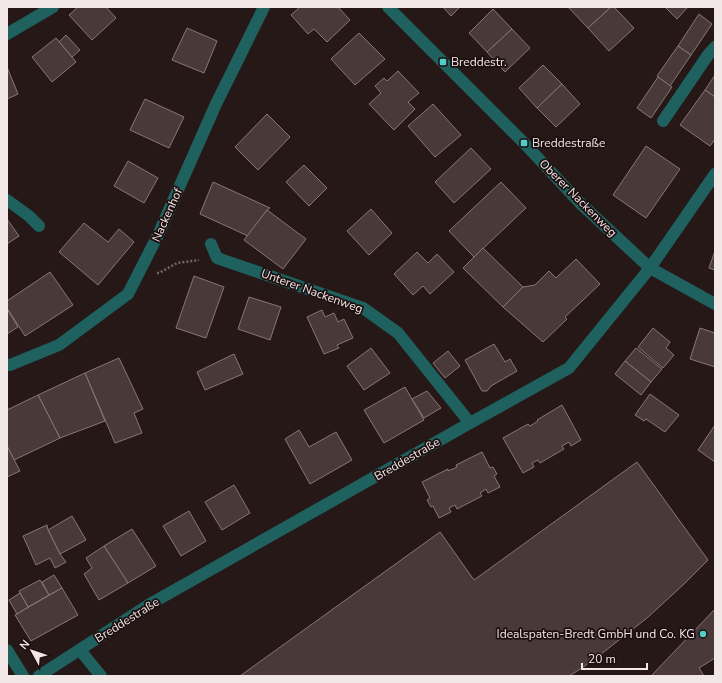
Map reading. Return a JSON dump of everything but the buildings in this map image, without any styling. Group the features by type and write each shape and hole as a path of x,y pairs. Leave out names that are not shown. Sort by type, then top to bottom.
{"street":[{"path":"7,34 53,7"},
{"name":"Nackenhof","path":"7,365 59,345 128,294 158,235 216,104 264,7"},
{"name":"Oberer Nackenweg","path":"388,7 536,156 580,203 650,268 715,304"},
{"path":"663,120 715,47"},
{"name":"Breddestraße","path":"39,676 150,604 569,368 650,268 715,174"},
{"path":"7,200 29,216 39,226"},
{"path":"212,244 217,258"},
{"name":"Unterer Nackenweg","path":"217,258 363,308 398,333 470,423"},
{"path":"7,650 23,676"},
{"path":"80,650 101,676"}],"path":[{"path":"141,268 160,273 177,262 217,258"}],"place":[{"name":"Breddestr.","path":"443,62"},
{"name":"Breddestraße","path":"524,143"},
{"name":"Idealspaten-Bredt GmbH und Co. KG","path":"703,634"}]}
